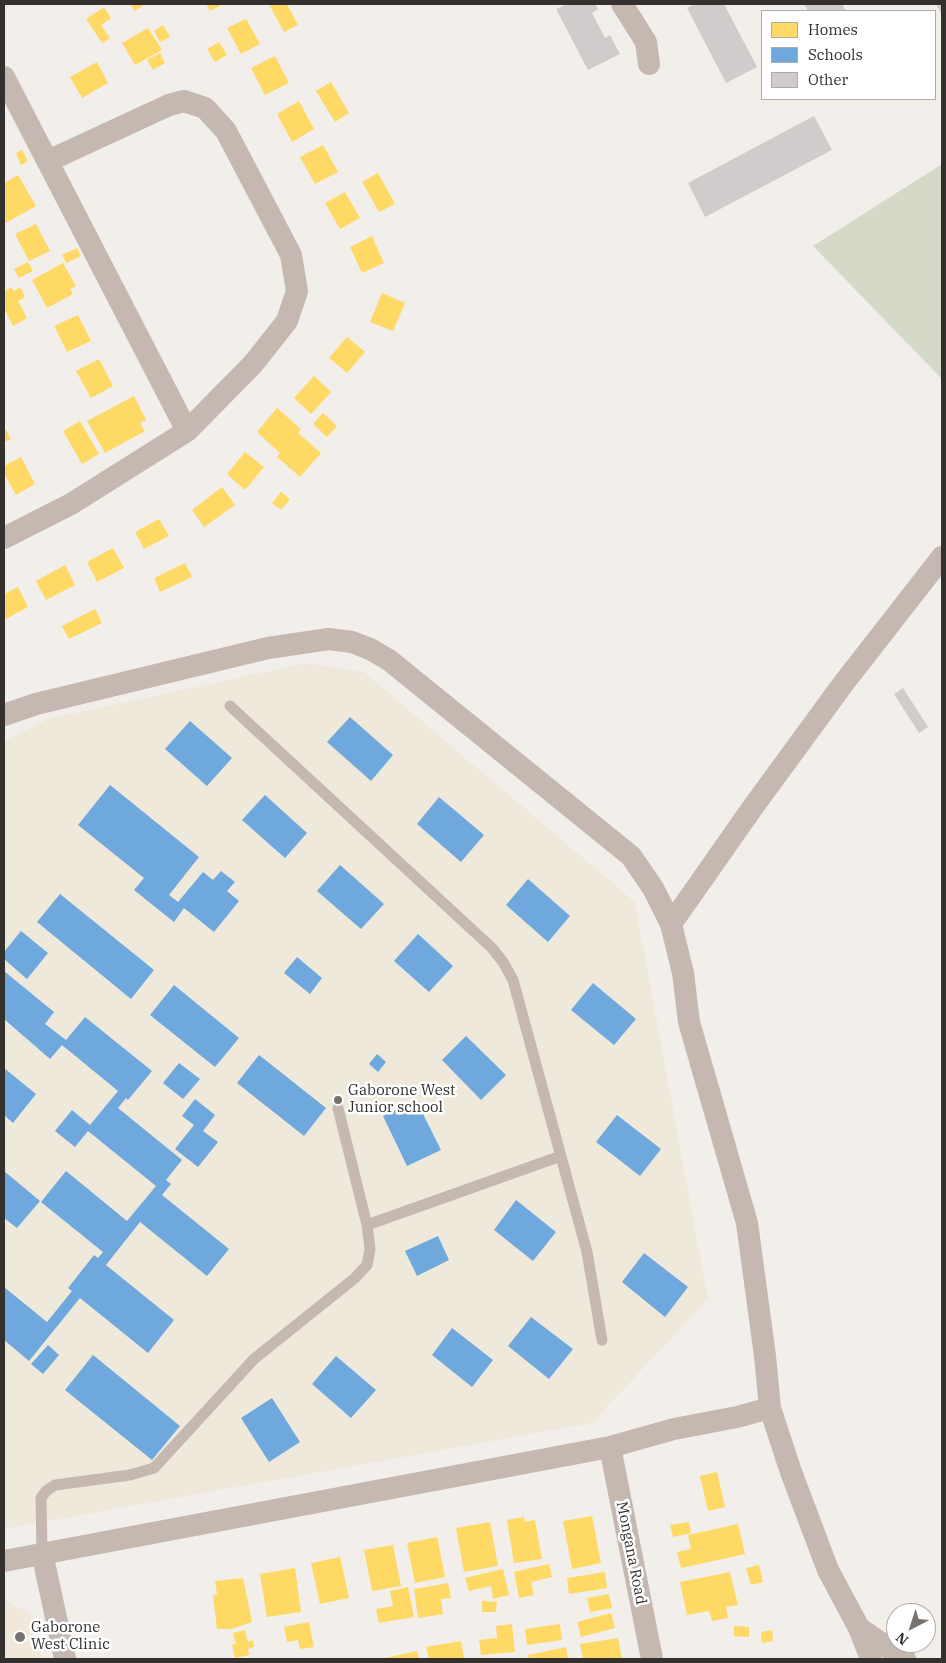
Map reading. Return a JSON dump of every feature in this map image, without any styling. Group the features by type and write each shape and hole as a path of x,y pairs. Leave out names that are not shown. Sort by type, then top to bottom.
{"street":[{"path":"622,4 646,42 649,64"},
{"path":"4,77 187,431"},
{"path":"4,538 71,504 187,431 254,364 287,321 297,291 291,255 287,247 226,131 205,108 184,101 169,105 48,161"},
{"path":"671,924 837,692 942,557"},
{"path":"4,715 36,704 268,648 329,639 352,642 370,649 389,660 631,856 653,888 671,924 683,973 689,1022 747,1223 770,1408 791,1472 828,1570 859,1628 871,1659"},
{"path":"4,1561 610,1446 674,1429 737,1417 770,1408"},
{"name":"Mongana Road","path":"610,1446 652,1659"},
{"path":"42,1553 65,1659"},
{"path":"859,1628 905,1659"}],"lane":[{"path":"230,706 492,948 513,980 587,1252 602,1340"},
{"path":"42,1553 41,1498 46,1491 55,1485 130,1475 154,1468 254,1359 355,1278 367,1264 370,1249 367,1225 338,1108"},
{"path":"367,1225 561,1156"}],"shaded area":[{"name":"Gaborone West Junior school","path":"306,663 364,672 635,902 708,1299 592,1423 4,1529 4,741 48,719"},
{"name":"Gaborone West Clinic","path":"4,1599 31,1615 42,1659 4,1659"}],"green space":[{"path":"942,164 942,379 813,246"}],"building: Homes":[{"path":"130,4 145,4 135,11"},
{"path":"206,4 223,4 210,11"},
{"path":"269,4 287,4 298,25 284,32"},
{"path":"104,7 111,18 101,25 110,38 102,43 86,19"},
{"path":"246,19 260,44 241,54 227,28"},
{"path":"163,25 170,37 160,42 154,31"},
{"path":"148,28 162,50 135,65 122,43"},
{"path":"219,42 227,55 215,62 207,49"},
{"path":"160,53 165,63 153,70 147,60"},
{"path":"275,56 289,83 265,95 251,68"},
{"path":"97,62 108,83 82,98 70,77"},
{"path":"331,82 349,113 335,122 316,91"},
{"path":"299,101 314,129 292,142 277,114"},
{"path":"323,145 338,172 315,184 300,157"},
{"path":"22,150 28,161 21,165 16,153"},
{"path":"378,173 395,204 379,212 362,182"},
{"path":"18,175 36,206 4,224 4,183"},
{"path":"345,192 360,218 340,229 325,203"},
{"path":"36,224 50,251 29,261 15,234"},
{"path":"372,236 384,263 362,273 350,247"},
{"path":"77,248 81,256 66,263 62,255"},
{"path":"28,262 33,271 19,278 14,269"},
{"path":"63,263 76,286 70,289 73,294 47,308 32,280"},
{"path":"11,287 14,291 20,287 25,297 18,301 27,318 13,326 4,308 4,292"},
{"path":"382,293 405,303 393,331 370,322"},
{"path":"78,315 91,341 67,352 54,326"},
{"path":"347,337 365,352 347,373 329,358"},
{"path":"99,359 113,386 91,398 76,371"},
{"path":"314,376 331,392 311,414 294,398"},
{"path":"134,396 146,420 140,423 145,431 105,453 87,421"},
{"path":"277,408 301,429 298,433 321,453 300,477 277,457 280,453 257,432"},
{"path":"323,413 337,426 327,437 313,424"},
{"path":"80,421 99,454 82,464 63,431"},
{"path":"4,426 11,439 4,442"},
{"path":"245,452 264,467 245,490 227,474"},
{"path":"21,457 35,484 16,495 4,473 4,466"},
{"path":"222,487 235,505 204,527 192,510"},
{"path":"281,492 290,499 281,510 272,503"},
{"path":"159,519 169,536 144,549 135,532"},
{"path":"113,548 124,568 97,582 87,562"},
{"path":"185,563 192,577 160,592 154,578"},
{"path":"65,565 75,585 46,600 36,581"},
{"path":"18,587 28,607 4,620 4,594"},
{"path":"95,609 102,623 69,639 62,626"},
{"path":"717,1472 725,1507 708,1511 700,1476"},
{"path":"592,1516 601,1563 572,1569 563,1521"},
{"path":"524,1517 525,1522 535,1520 542,1559 514,1563 507,1520"},
{"path":"490,1522 498,1566 464,1572 456,1528"},
{"path":"689,1522 691,1533 673,1537 670,1525"},
{"path":"738,1524 745,1554 681,1568 677,1552 691,1549 688,1535"},
{"path":"437,1537 445,1577 415,1583 407,1543"},
{"path":"393,1545 401,1586 372,1591 364,1550"},
{"path":"340,1557 349,1598 320,1604 311,1563"},
{"path":"549,1564 552,1577 531,1582 534,1595 519,1598 514,1572"},
{"path":"759,1565 763,1582 751,1585 746,1568"},
{"path":"295,1568 301,1612 267,1617 260,1574"},
{"path":"503,1569 509,1595 493,1599 491,1586 469,1591 465,1578"},
{"path":"605,1572 607,1588 569,1594 567,1578"},
{"path":"730,1572 738,1605 726,1607 728,1618 712,1621 709,1611 687,1615 680,1582"},
{"path":"243,1578 252,1622 232,1629 217,1629 213,1596 217,1594 215,1581"},
{"path":"448,1583 451,1598 441,1599 443,1614 418,1618 414,1589"},
{"path":"408,1587 414,1617 379,1623 376,1609 393,1606 390,1591"},
{"path":"609,1594 612,1608 590,1612 587,1598"},
{"path":"482,1601 497,1602 496,1612 482,1612"},
{"path":"611,1613 615,1628 581,1637 577,1622"},
{"path":"309,1622 314,1647 300,1649 298,1640 287,1642 284,1627"},
{"path":"512,1624 515,1652 481,1655 479,1640 497,1638 496,1626"},
{"path":"560,1624 562,1640 527,1645 525,1629"},
{"path":"734,1626 749,1627 749,1637 734,1636"},
{"path":"245,1630 248,1642 253,1640 254,1647 248,1649 249,1655 235,1658 232,1645 236,1644 233,1633"},
{"path":"772,1630 773,1641 762,1643 761,1632"},
{"path":"618,1638 622,1659 583,1659 580,1644"},
{"path":"461,1641 464,1658 429,1659 426,1647"},
{"path":"566,1647 568,1659 529,1659 528,1655"},
{"path":"417,1651 419,1658 415,1659 381,1659"}],"building: Schools":[{"path":"350,717 393,755 371,781 327,742"},
{"path":"190,721 232,758 207,786 165,749"},
{"path":"110,785 199,857 169,895 178,902 203,872 213,880 221,871 235,882 227,891 239,901 214,932 184,908 174,922 134,890 144,878 78,825"},
{"path":"265,795 307,833 285,858 242,820"},
{"path":"439,797 484,835 461,862 417,824"},
{"path":"340,865 384,904 361,929 317,891"},
{"path":"528,879 570,916 548,942 506,905"},
{"path":"60,894 154,970 131,999 37,922"},
{"path":"21,931 48,953 27,979 4,959 4,952"},
{"path":"418,934 453,966 429,992 394,961"},
{"path":"297,957 322,978 310,994 284,973"},
{"path":"4,971 54,1012 45,1024 66,1040 85,1017 152,1071 128,1100 126,1098 118,1108 182,1160 166,1180 171,1184 162,1195 229,1249 207,1276 140,1222 106,1265 174,1320 148,1353 80,1298 29,1361 4,1340 4,1287 47,1322 72,1291 68,1288 94,1255 98,1258 103,1252 41,1202 66,1171 127,1221 156,1186 88,1131 75,1147 55,1131 72,1110 90,1125 118,1091 62,1045 50,1059 4,1019"},
{"path":"593,983 636,1019 614,1045 571,1010"},
{"path":"174,985 239,1038 215,1067 150,1015"},
{"path":"466,1036 506,1075 481,1100 442,1060"},
{"path":"377,1054 386,1062 378,1072 369,1064"},
{"path":"259,1055 326,1108 304,1136 237,1083"},
{"path":"179,1063 200,1079 183,1099 163,1083"},
{"path":"4,1068 36,1094 13,1123 4,1115"},
{"path":"195,1099 215,1115 203,1131 218,1142 198,1167 175,1149 194,1125 182,1116"},
{"path":"416,1100 441,1150 407,1166 383,1116"},
{"path":"617,1115 661,1149 640,1176 596,1142"},
{"path":"4,1171 40,1201 17,1228 4,1218"},
{"path":"516,1200 556,1232 533,1261 494,1230"},
{"path":"438,1236 449,1260 417,1276 405,1251"},
{"path":"644,1253 688,1287 665,1317 622,1282"},
{"path":"531,1317 573,1349 549,1379 508,1346"},
{"path":"452,1328 493,1360 472,1387 432,1355"},
{"path":"48,1345 59,1355 43,1374 31,1364"},
{"path":"93,1355 180,1426 152,1460 65,1390"},
{"path":"336,1356 376,1390 351,1418 312,1384"},
{"path":"272,1398 300,1442 269,1462 241,1418"}],"building: Other":[{"path":"567,4 595,4 598,9 592,13 605,38 610,35 620,54 588,70 556,9"},
{"path":"696,4 724,4 757,67 726,83 687,8"},
{"path":"804,4 842,4 845,10 807,10"},
{"path":"936,4 942,4 942,15"},
{"path":"814,116 832,150 705,217 688,183"},
{"path":"903,688 928,727 919,733 894,694"}],"place":[{"name":"Gaborone West Junior school","path":"338,1100"},
{"name":"Gaborone West Clinic","path":"20,1637"}]}
